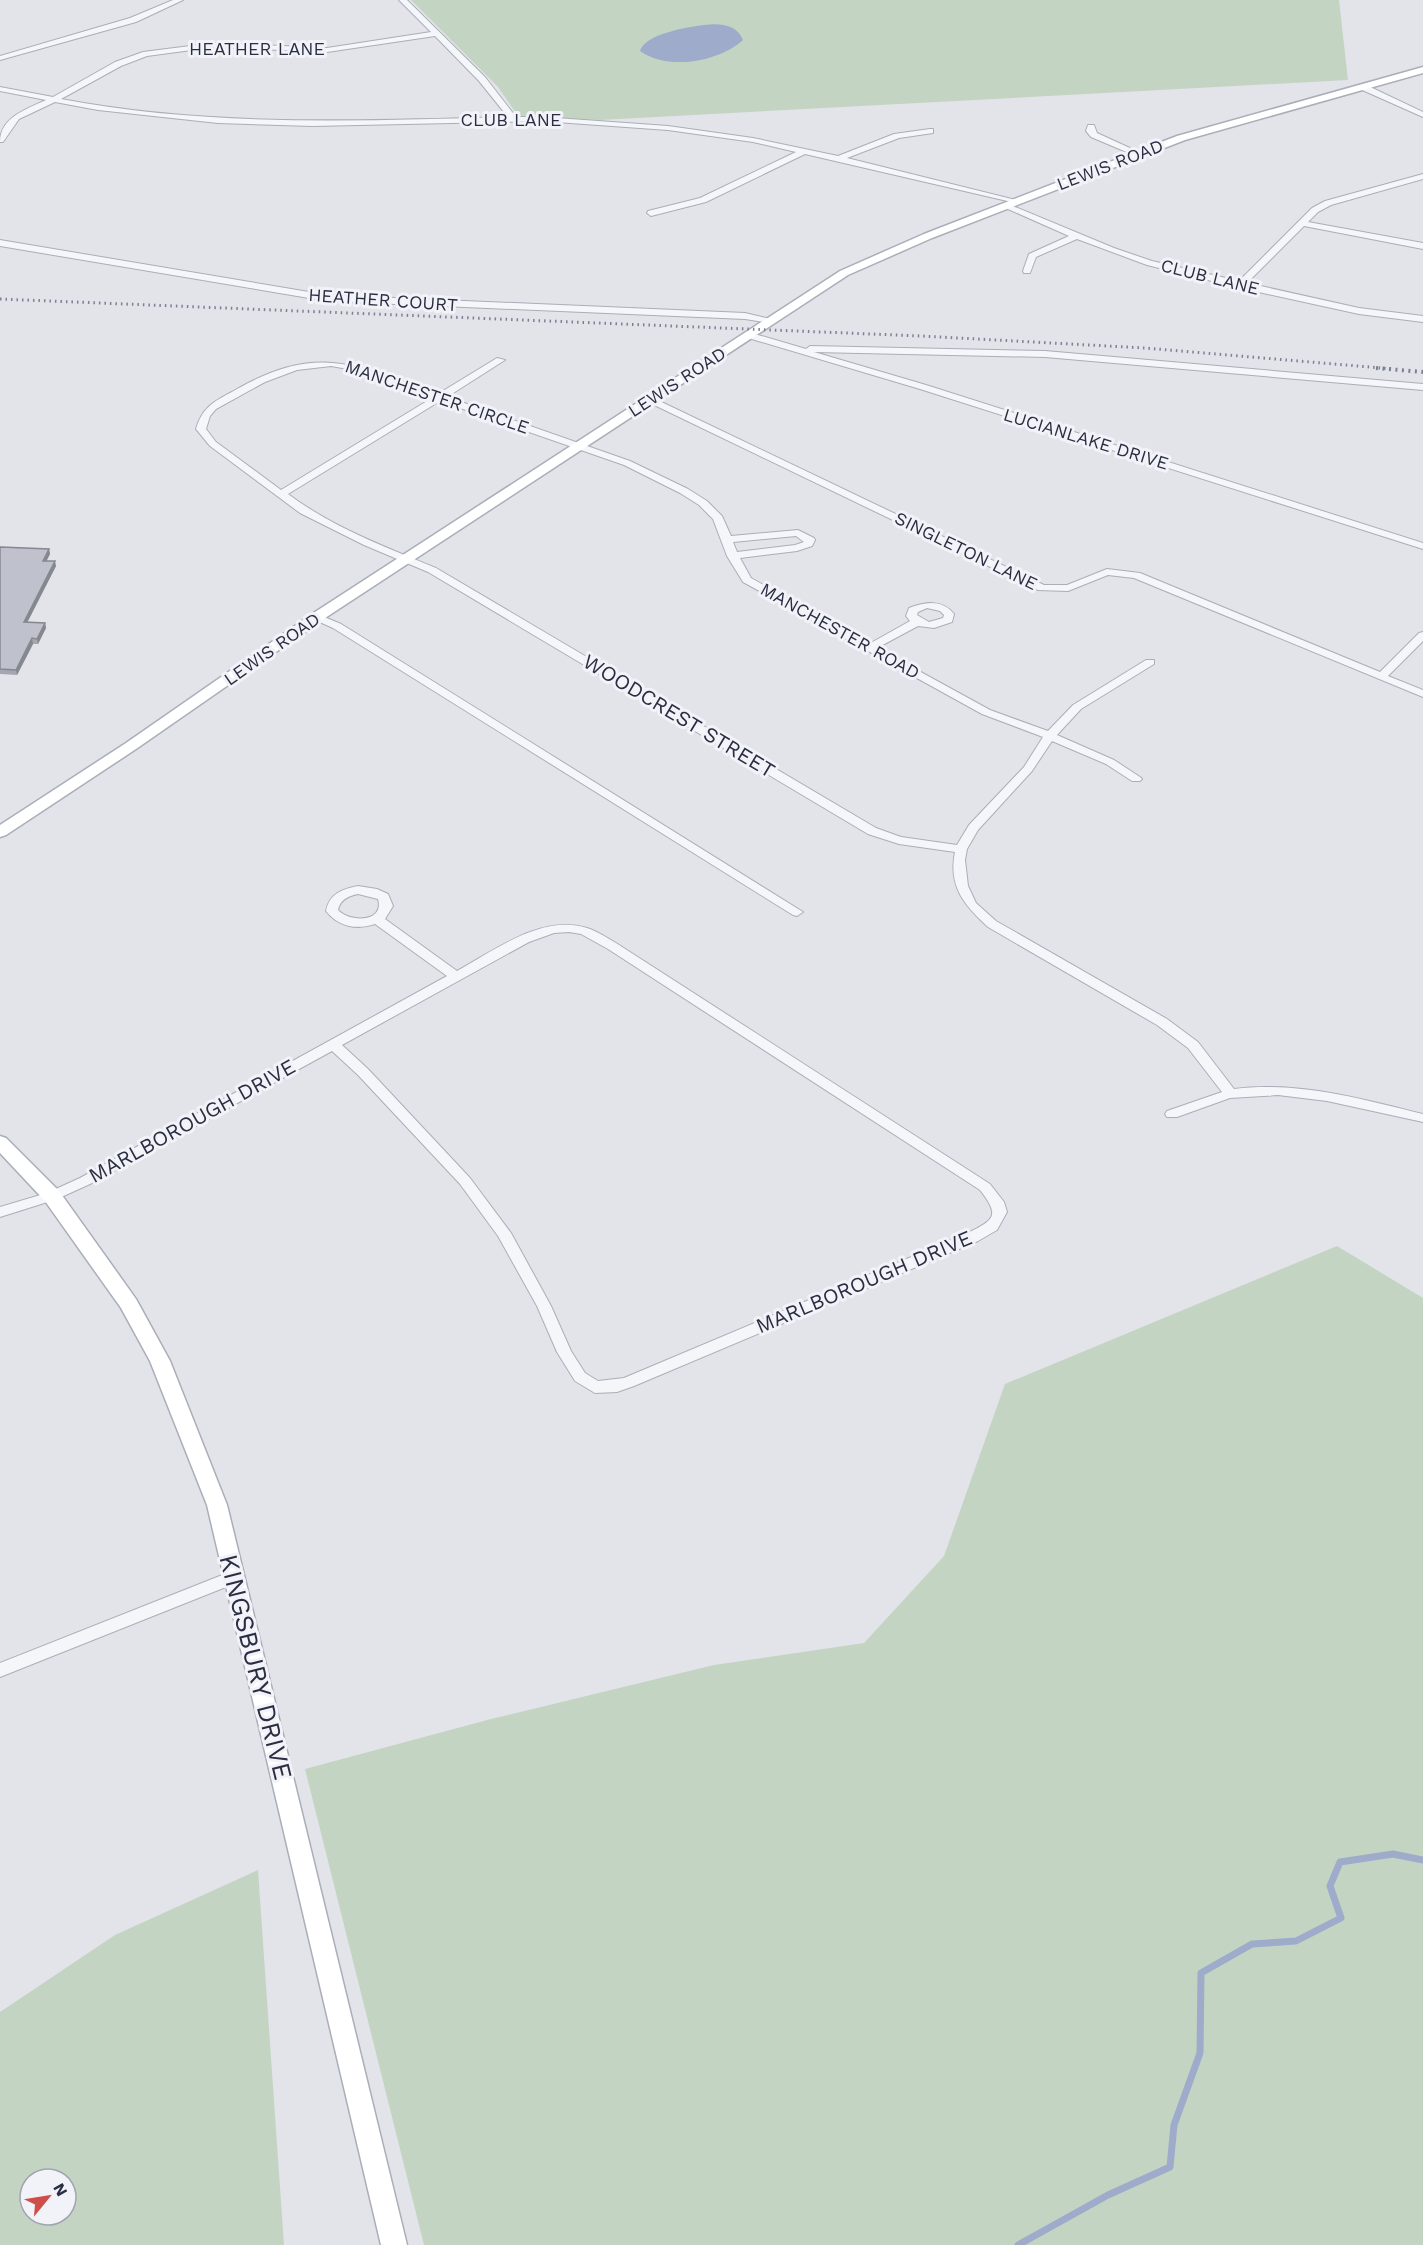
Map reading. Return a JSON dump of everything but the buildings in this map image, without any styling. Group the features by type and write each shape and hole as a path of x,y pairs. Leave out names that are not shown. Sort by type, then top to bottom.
{"street":[{"path":"0,58 133,20 179,0"},
{"path":"403,0 482,79 513,119"},
{"name":"HEATHER LANE","path":"53,100 125,61 189,46 224,45 327,50 436,33"},
{"name":"LEWIS ROAD","path":"0,832 317,617 844,273 871,259 1139,154 1228,123 1423,70"},
{"path":"1363,87 1423,115"},
{"name":"CLUB LANE","path":"0,89 155,116 255,123 344,124 513,119 581,121 728,135 841,158 1010,204 1076,236 1126,256 1240,285 1359,311 1423,319"},
{"path":"0,140 16,117 53,100"},
{"path":"1091,127 1090,132 1094,135 1139,154"},
{"path":"841,158 897,136 930,131"},
{"path":"651,213 703,200 804,151"},
{"path":"1240,285 1315,210 1328,203 1423,176"},
{"path":"1301,223 1423,246"},
{"path":"1027,271 1032,256 1076,236"},
{"name":"HEATHER COURT","path":"0,243 315,297 417,304 745,316 771,320"},
{"name":"LUCIANLAKE DRIVE","path":"748,335 923,387 1423,546"},
{"path":"793,348 1045,354 1423,387"},
{"path":"281,494 500,360"},
{"name":"MANCHESTER CIRCLE","path":"407,558 321,521 281,494 204,435 201,429 202,422 213,407 277,372 315,362 350,367 580,446"},
{"name":"SINGLETON LANE","path":"651,400 1042,588 1068,588 1107,572 1136,575 1423,694"},
{"name":"MANCHESTER ROAD","path":"580,446 636,467 694,497 718,518 735,565 747,580 780,600 986,712 1110,762 1136,779"},
{"path":"726,540 798,533 810,540 808,544 797,548 732,556"},
{"name":"WOODCREST STREET","path":"407,558 461,586 872,831 899,840 961,849"},
{"path":"317,617 347,632 797,912"},
{"path":"870,648 917,622"},
{"path":"1381,677 1423,635"},
{"path":"1150,662 1086,701 1050,736 1034,761 973,828 961,849 959,860 962,886 971,905 992,924 1162,1022 1193,1045 1231,1094"},
{"path":"377,919 455,976"},
{"name":"MARLBOROUGH DRIVE","path":"0,1212 52,1197 85,1181 332,1044 455,976 540,933 562,928 585,931 653,971 985,1186 999,1205 997,1219 992,1227 973,1237 863,1284 629,1382 617,1386 596,1387 580,1377 573,1367 544,1306 504,1233 465,1181 363,1072 332,1044"},
{"path":"1173,1114 1231,1094 1290,1092 1423,1118"},
{"name":"KINGSBURY DRIVE","path":"0,1142 52,1197 129,1304 160,1361 217,1505 394,2245"},
{"path":"0,1670 235,1576"}],"green space":[{"path":"411,0 1339,0 1348,80 600,120 518,116 498,87"},
{"path":"1337,1246 1423,1298 1423,2245 424,2245 305,1769 491,1719 714,1665 864,1643 944,1556 1005,1384"},
{"path":"258,1870 284,2245 0,2245 0,2012 115,1935"}],"water":[{"path":"704,25 727,26 736,31 743,40 721,54 693,61 665,61 640,51 643,45 658,36"}],"waterway":[{"path":"1018,2245 1108,2195 1170,2167 1174,2125 1200,2053 1201,1973 1252,1944 1296,1941 1341,1918 1330,1886 1340,1862 1393,1854 1423,1860"}],"railway":[{"path":"0,299 921,336 1145,348 1393,369"},
{"path":"1376,368 1423,372"}]}
